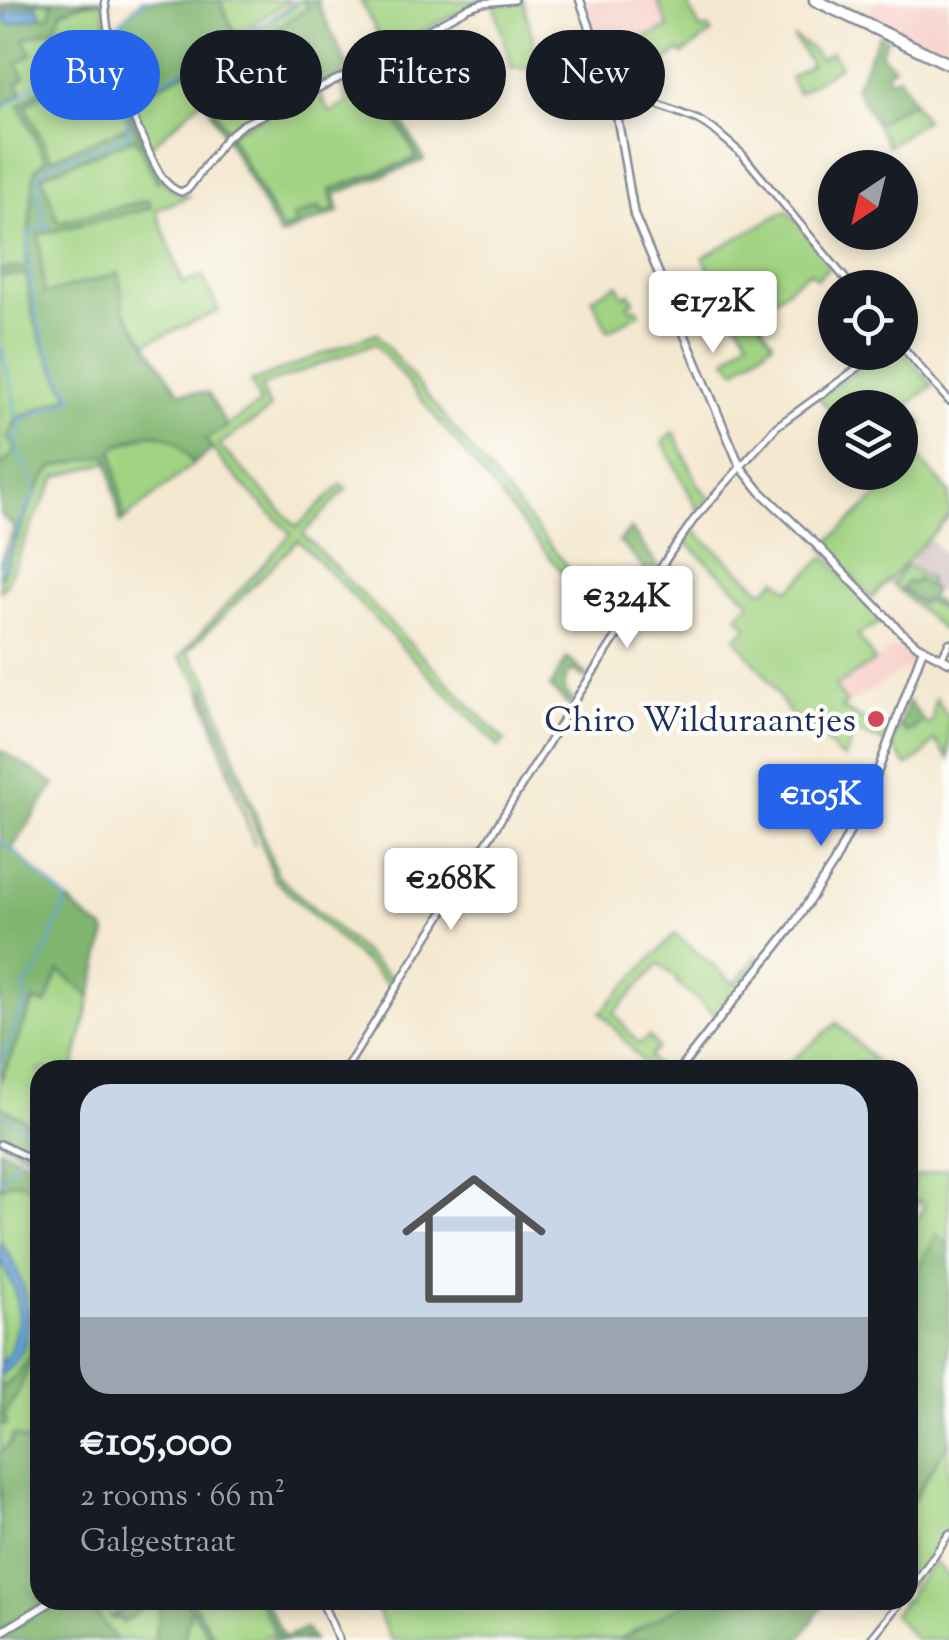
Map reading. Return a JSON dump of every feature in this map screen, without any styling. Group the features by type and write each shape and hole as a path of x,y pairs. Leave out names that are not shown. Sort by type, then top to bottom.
{"main road":[{"path":"816,0 949,61"},
{"path":"830,0 949,61"}],"street":[{"path":"106,0 108,34 120,88 158,172 181,192 189,188 226,138 242,125 354,71 466,8 514,0"},
{"path":"580,0 590,30"},
{"path":"665,107 714,129 742,154 838,270"},
{"path":"616,120 634,215 740,466 900,632 946,660 949,643"},
{"path":"918,365 949,401"},
{"path":"351,1060 671,552 704,508 777,426 855,370"},
{"path":"687,1060 792,927 834,863 872,784 924,649"},
{"path":"0,1144 30,1158"},
{"path":"918,1579 949,1534"},
{"path":"0,1633 38,1610"},
{"path":"326,1610 339,1640"},
{"path":"870,1640 894,1610"}],"shaded area":[{"path":"583,0 657,0 669,28 664,30 594,30"},
{"path":"877,0 949,0 947,52 870,15"},
{"path":"930,539 949,559 949,598 928,586 929,578 906,566"},
{"path":"901,644 914,664 847,705 835,687"}],"green space":[{"path":"17,0 103,0 81,3 61,12 55,29 30,30 30,37 24,39 30,55 17,64 25,77 17,83 23,92 0,109 0,6","holes":["53,2 50,16 12,25 3,14 5,7"]},
{"path":"142,0 220,0 234,30 180,30 180,75 160,85 160,30 112,30"},
{"path":"220,0 290,0 244,30 234,30"},
{"path":"298,0 319,2 279,26 281,30 256,30"},
{"path":"303,0 318,0 342,54 342,74 322,85 322,30 281,30 279,26 308,9"},
{"path":"360,0 503,0 479,2 425,30 376,30"},
{"path":"523,0 531,30 526,30 526,68 512,69 506,30 501,30 494,3"},
{"path":"657,0 685,0 701,30 708,28 712,33 665,62 664,30 669,28"},
{"path":"53,1 50,16 38,17 41,13 4,19 4,7"},
{"path":"103,1 107,30 37,30 69,7"},
{"path":"30,35 30,98 20,104 47,161 34,174 26,267 0,270 0,109 5,107 17,83 24,39"},
{"path":"879,35 887,39 880,54 894,67 886,73 890,80 899,76 914,102 876,124 855,88"},
{"path":"793,37 820,59 832,52 840,66 798,93 790,78 811,64"},
{"path":"180,75 180,120 149,148 135,120 160,120 160,85"},
{"path":"30,97 26,106 30,120 51,159 129,126 127,120 132,120 161,179 157,181 135,138 42,175 58,222 149,200 151,208 39,234 44,294 119,273 124,310 179,392 208,393 227,427 206,439 212,450 193,464 176,443 158,434 137,437 113,449 124,520 120,523 108,455 54,467 31,504 0,579 0,562 15,528 0,515 0,468 16,450 7,438 17,418 70,396 40,338 27,274 0,276 0,270 26,267 34,174 46,161 19,105"},
{"path":"322,98 330,113 342,106 342,120 397,120 418,158 331,190 334,210 323,215 320,207 293,218 296,225 282,231 230,136 256,120 322,120"},
{"path":"909,102 914,103 925,120 888,146 876,124"},
{"path":"32,120 127,120 129,126 51,159"},
{"path":"216,120 220,120 227,131 236,123 248,120 244,122 225,137"},
{"path":"220,120 243,120 237,123 227,131"},
{"path":"396,120 402,120 424,160 335,194 339,212 280,236 227,140 230,136 282,230 296,225 293,217 319,207 323,214 334,210 330,190 417,158"},
{"path":"135,138 163,181 189,196 156,210 183,283 203,276 219,311 146,343 124,310 44,295 39,234 151,208 148,200 58,222 42,175"},
{"path":"787,210 832,264 826,270 818,270 817,279 810,271 755,314 773,342 736,370 726,359 749,338 729,310 703,257"},
{"path":"27,274 40,338 70,396 0,468 0,276"},
{"path":"618,284 624,296 630,293 634,301 628,304 630,308 637,308 640,313 608,331 592,298"},
{"path":"376,333 619,630 615,637 375,343 261,387 270,408 219,445 297,527 342,484 347,488 303,534 505,741 499,747 298,540 187,652 207,678 280,878 395,981 391,987 274,879 206,689 255,846 197,678 179,657 291,534 227,468 205,439 260,404 251,382"},
{"path":"918,368 933,385 918,397 918,390 828,390 858,370"},
{"path":"674,432 698,484 709,498 698,510 663,442"},
{"path":"149,434 176,441 193,464 124,520 112,449"},
{"path":"108,454 109,462 57,477 0,591 0,579 45,477 54,467"},
{"path":"918,454 949,492 949,517 872,598 823,547 884,490 918,490"},
{"path":"691,528 763,591 777,579 789,590 825,557 885,620 858,635 875,661 835,687 847,704 841,708 890,733 886,743 856,732 844,758 814,727 803,734 765,675 735,638 748,627 737,616 751,602 682,539"},
{"path":"631,529 659,567 652,578 619,541"},
{"path":"905,566 929,578 928,586 917,579 921,603 924,600 949,613 949,636 892,584"},
{"path":"917,579 934,590 930,598 941,604 949,602 949,613 925,600 921,604 902,589 908,581 913,584"},
{"path":"567,658 588,676 586,679 573,670 566,677 564,691 573,700 569,706 550,687"},
{"path":"936,698 949,718 949,759 934,740 923,755 907,766 891,745 899,725 907,733 924,721 928,725 933,720"},
{"path":"908,701 924,721 907,733 899,725"},
{"path":"0,750 55,784 12,849 106,933 91,997 59,971 46,1005 33,1001 0,1082"},
{"path":"675,934 735,984 757,956 763,961 715,1015 659,964 614,1013 639,1044 649,1036 658,1048 649,1057 652,1060 641,1060 601,1012"},
{"path":"59,970 91,997 75,1060 30,1060 30,1131 23,1126 26,1121 0,1106 0,1082 34,1001"},
{"path":"837,1023 874,1060 792,1060"},
{"path":"0,1106 26,1121 24,1126 30,1130 30,1139 24,1153 0,1141"},
{"path":"0,1148 30,1163 30,1610 93,1610 96,1615 107,1610 114,1619 136,1610 160,1610 154,1640 0,1640"},
{"path":"0,1148 30,1163 30,1188 16,1182 0,1188"},
{"path":"949,1168 949,1247 937,1235 918,1268 918,1218 925,1206 918,1202 918,1176"},
{"path":"937,1234 949,1247 949,1442 918,1492 918,1269"},
{"path":"30,1349 30,1363 4,1416 6,1425 0,1426 0,1390 18,1373"},
{"path":"13,1435 30,1441 30,1610 34,1610 0,1631 0,1452 10,1444"},
{"path":"949,1442 949,1527 918,1572 918,1492"},
{"path":"933,1561 949,1576 949,1640 916,1640 893,1614 896,1610 918,1610 918,1582"},
{"path":"42,1610 94,1610 116,1640 0,1640 0,1636"},
{"path":"120,1610 140,1610 123,1623 118,1616 111,1616"},
{"path":"160,1610 190,1610 184,1640 154,1640"},
{"path":"189,1610 193,1610 211,1640 184,1640"},
{"path":"193,1610 198,1610 216,1640 211,1640"},
{"path":"198,1610 264,1610 280,1640 269,1640 274,1637 272,1633 260,1640 216,1640"},
{"path":"264,1610 270,1610 285,1638 305,1628 313,1640 280,1640"},
{"path":"377,1610 672,1610 619,1640 391,1640"},
{"path":"672,1610 820,1610 799,1640 619,1640"}],"water":[{"path":"37,6 41,14 38,17 11,25 4,19 10,11"},
{"path":"0,1242 24,1292 27,1330 14,1363 0,1375 0,1364 10,1352 19,1317 14,1288 0,1259"}],"waterway":[{"path":"108,0 110,22"},
{"path":"0,110 106,36 144,0"},
{"path":"160,82 293,9 297,0"},
{"path":"0,570 27,506 37,493 13,440 20,436 19,424 22,419 74,396 43,338 34,300 28,235 50,226 42,221 44,212 37,194 42,186 38,178 47,166 130,134 126,120"},
{"path":"0,341 15,415 21,417"},
{"path":"0,839 67,900 39,969 24,986 27,1004 0,1066"},
{"path":"0,1114 30,1130"},
{"path":"23,1152 30,1134"},
{"path":"0,1180 20,1158"}],"place":[{"name":"Chiro Wilduraantjes","path":"876,719"}]}
